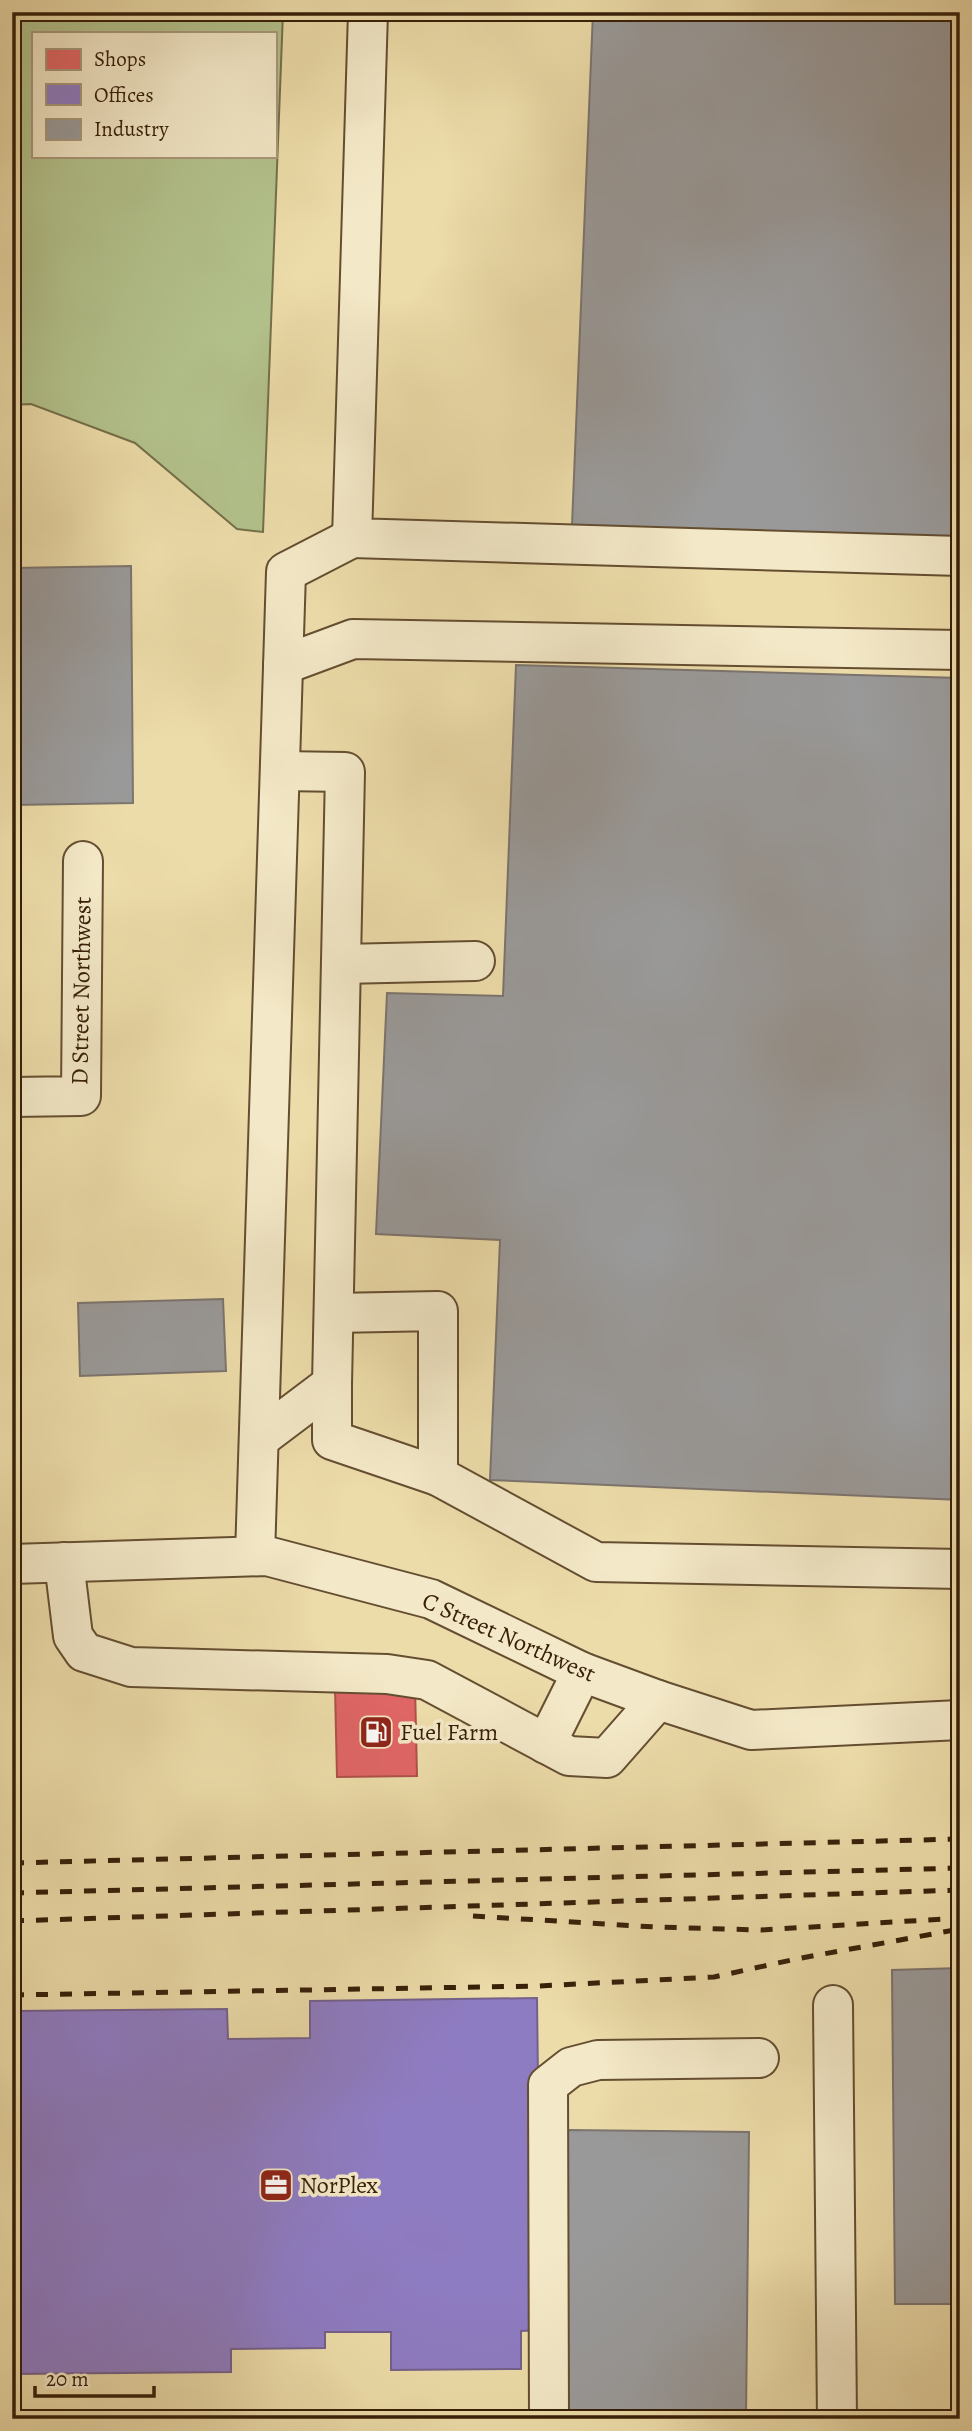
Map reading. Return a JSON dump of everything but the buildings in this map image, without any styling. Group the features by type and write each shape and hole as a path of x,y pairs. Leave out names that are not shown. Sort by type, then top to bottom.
{"street":[{"path":"352,538 368,12"},
{"path":"255,1556 286,572 352,538 960,556"},
{"path":"283,666 353,639 960,650"},
{"path":"280,771 345,772 332,1440 438,1476 596,1562 960,1569"},
{"name":"D Street Northwest","path":"12,1097 81,1096 83,861"},
{"path":"341,964 475,961"},
{"path":"334,1312 438,1311 438,1476"},
{"path":"258,1439 332,1384"},
{"name":"C Street Northwest","path":"12,1564 267,1556 430,1599 582,1672 657,1700 751,1730 960,1720"},
{"path":"64,1562 73,1636 84,1652 131,1667 387,1674 427,1680 569,1756 607,1758 657,1700"},
{"path":"546,1744 582,1672"},
{"path":"833,2005 836,2419"},
{"path":"549,2419 548,2085 571,2067 598,2060 759,2058"}],"green space":[{"path":"28,12 283,12 263,532 237,529 135,443 31,404 12,405 12,26"}],"railway":[{"path":"12,1863 960,1839"},
{"path":"12,1893 960,1868"},
{"path":"12,1921 960,1890"},
{"path":"473,1916 655,1927 761,1930 960,1918"},
{"path":"12,1995 539,1986 714,1977 960,1929"}],"place":[{"name":"Fuel Farm","path":"376,1732"},
{"name":"NorPlex","path":"276,2185"}]}
